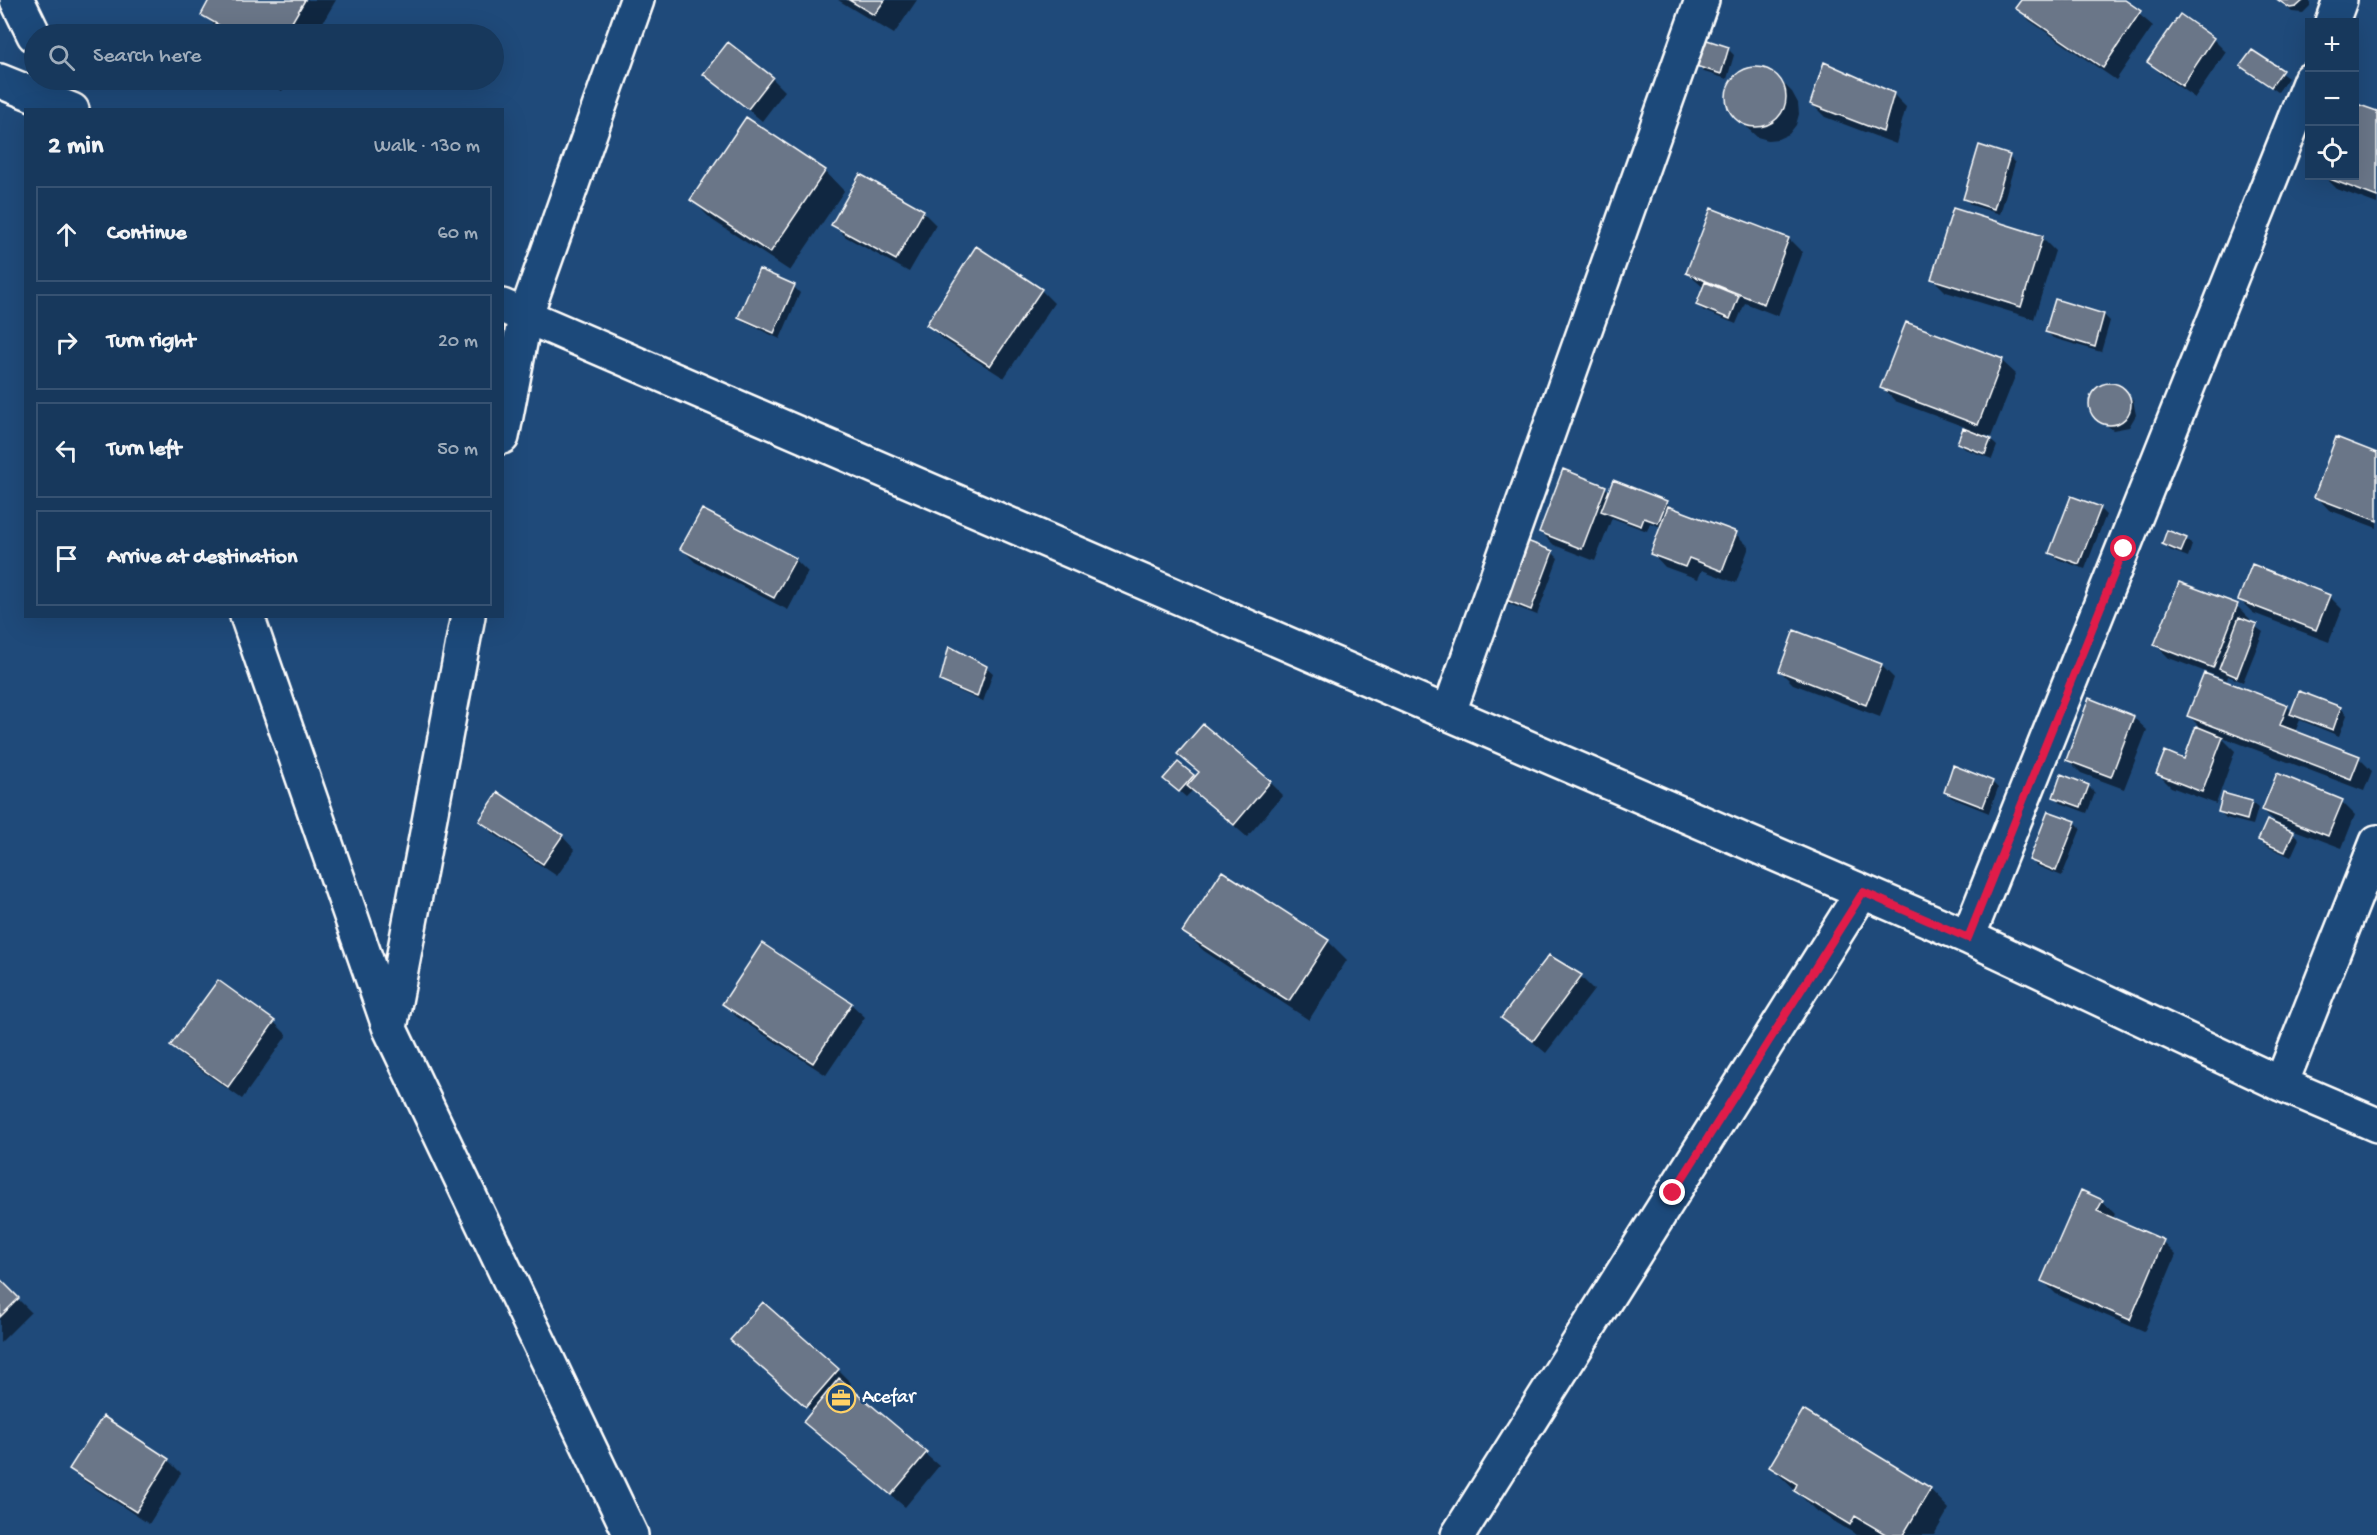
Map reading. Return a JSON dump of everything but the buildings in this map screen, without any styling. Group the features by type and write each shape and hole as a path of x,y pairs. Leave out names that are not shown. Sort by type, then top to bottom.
{"street":[{"path":"17,0 28,24"},
{"path":"504,416 514,311 637,0"},
{"path":"1449,712 1702,0"},
{"path":"2333,18 2340,0"},
{"path":"0,81 68,108"},
{"path":"61,90 70,108"},
{"path":"1968,938 2305,93"},
{"path":"514,311 1863,892 1968,938 2281,1084 2377,1125"},
{"path":"248,618 390,1029 631,1535"},
{"path":"390,1029 468,618"},
{"path":"2281,1084 2377,842"},
{"path":"1458,1535 1863,892"}],"place":[{"name":"Acefar","path":"841,1398"}],"route":[{"path":"1673,1193 1863,892 1968,938 2124,549"}]}
